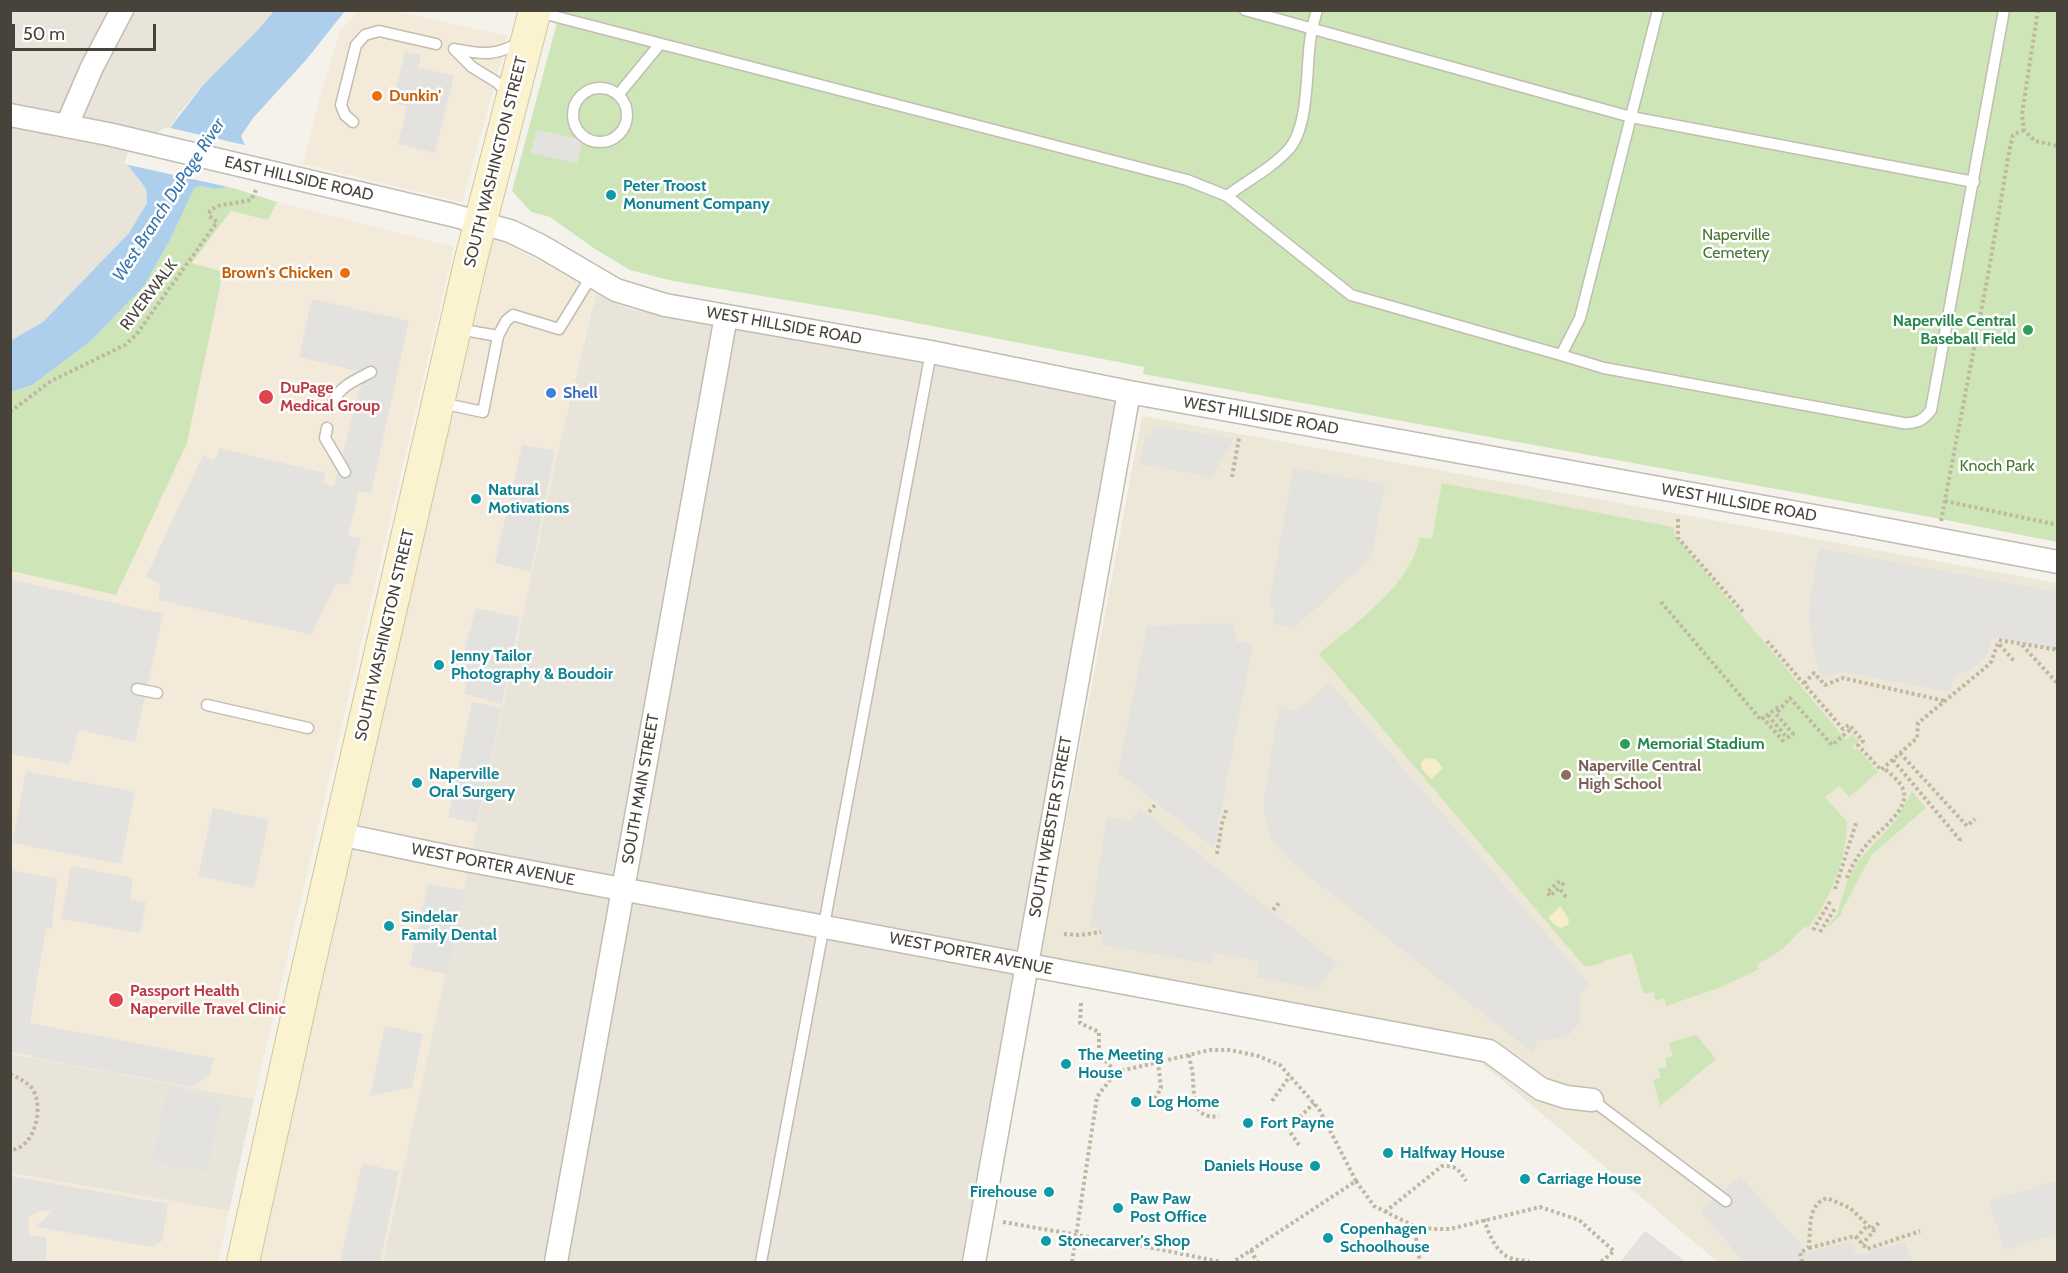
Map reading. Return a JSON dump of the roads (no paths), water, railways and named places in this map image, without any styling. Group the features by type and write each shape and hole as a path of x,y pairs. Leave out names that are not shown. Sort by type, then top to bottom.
{"main road":[{"name":"SOUTH WASHINGTON STREET","path":"243,1263 455,328 532,18"}],"street":[{"path":"67,125 92,67 122,10"},
{"name":"EAST HILLSIDE ROAD","path":"10,115 108,134 481,223"},
{"name":"WEST HILLSIDE ROAD","path":"481,223 510,231 616,290 666,305 931,352 1129,392 2058,562"},
{"name":"SOUTH MAIN STREET","path":"556,1263 726,316"},
{"name":"SOUTH WEBSTER STREET","path":"974,1263 1129,392"},
{"name":"WEST PORTER AVENUE","path":"339,834 1489,1051 1541,1089 1566,1097 1592,1100"}],"lane":[{"path":"1245,10 1631,117 1974,182"},
{"path":"1227,196 1250,178 1272,166 1291,146 1301,122 1306,95 1309,50 1317,10"},
{"path":"1561,355 1580,318 1658,10"},
{"path":"512,99 498,82 472,67 454,49 486,55 507,50 532,18 660,44 1187,180 1227,196 1351,295 1615,371 1903,423 1920,421 1930,411 2004,10"},
{"path":"353,122 345,115 341,105 356,45 365,35 379,31 436,44"},
{"path":"618,95 660,44"},
{"path":"603,88 618,95 624,102 627,121 617,137 599,143 582,136 576,129 573,113 579,97 586,92 603,88"},
{"path":"438,403 483,412 498,336 506,321 513,315 559,329 592,275"},
{"path":"455,328 498,336"},
{"path":"761,1263 931,352"},
{"path":"333,403 337,394 344,387 371,372"},
{"path":"327,428 325,438 345,472"},
{"path":"137,689 157,693"},
{"path":"207,705 308,728"},
{"path":"1592,1100 1726,1201"}],"water":[{"name":"West Branch DuPage River","path":"274,11 345,11 306,60 253,118 241,136 247,150 230,187 215,189 201,186 194,188 170,240 144,286 91,341 32,385 11,392 10,341 43,322 129,233 147,203 146,189 127,164 170,128 204,84"}],"place":[{"name":"Dunkin'","path":"377,96"},
{"name":"Peter Troost Monument Company","path":"611,195"},
{"name":"Brown's Chicken","path":"345,273"},
{"name":"Naperville Central Baseball Field","path":"2028,330"},
{"name":"Shell","path":"551,393"},
{"name":"DuPage Medical Group","path":"266,397"},
{"name":"Natural Motivations","path":"476,499"},
{"name":"Jenny Tailor Photography & Boudoir","path":"439,665"},
{"name":"Memorial Stadium","path":"1625,744"},
{"name":"Naperville Central High School","path":"1566,775"},
{"name":"Naperville Oral Surgery","path":"417,783"},
{"name":"Sindelar Family Dental","path":"389,926"},
{"name":"Passport Health Naperville Travel Clinic","path":"116,1000"},
{"name":"The Meeting House","path":"1066,1064"},
{"name":"Log Home","path":"1136,1102"},
{"name":"Fort Payne","path":"1248,1123"},
{"name":"Halfway House","path":"1388,1153"},
{"name":"Daniels House","path":"1315,1166"},
{"name":"Carriage House","path":"1525,1179"},
{"name":"Firehouse","path":"1049,1192"},
{"name":"Paw Paw Post Office","path":"1118,1208"},
{"name":"Copenhagen Schoolhouse","path":"1328,1238"},
{"name":"Stonecarver's Shop","path":"1046,1241"}],"park label":[{"name":"Naperville Cemetery","path":"1736,244"},
{"name":"Knoch Park","path":"1997,466"}]}
